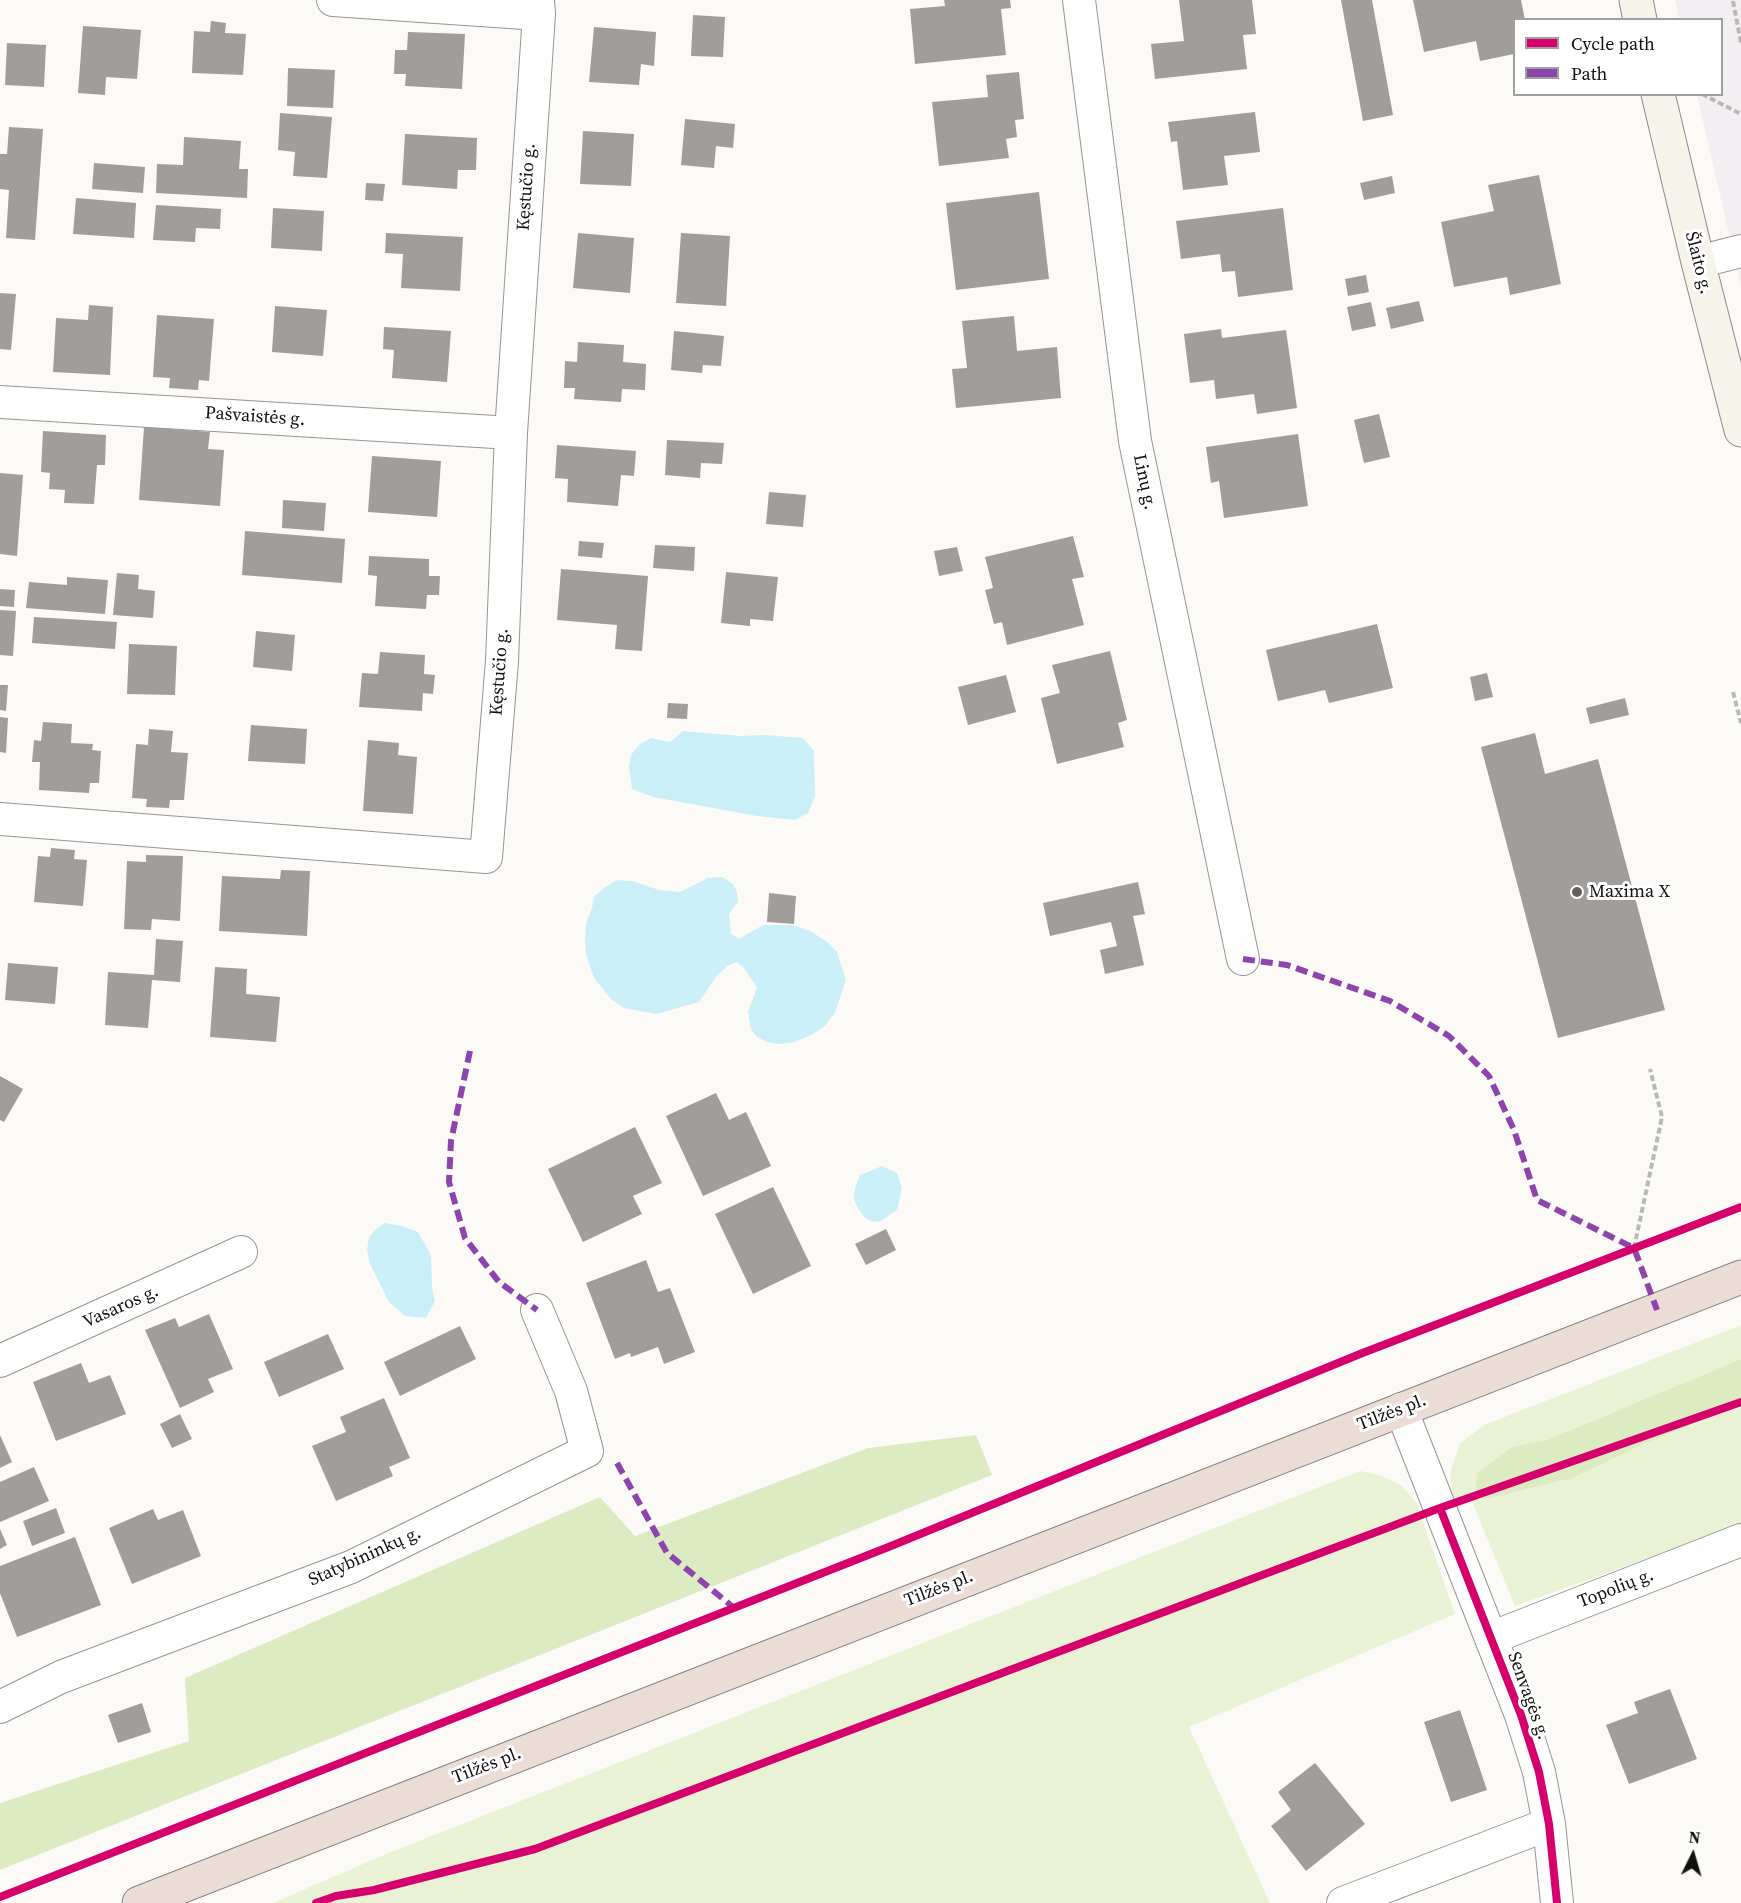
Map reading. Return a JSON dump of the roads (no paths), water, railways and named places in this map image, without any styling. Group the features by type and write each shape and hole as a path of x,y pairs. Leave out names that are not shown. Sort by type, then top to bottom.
{"highway":[{"name":"Tilžės pl.","path":"139,1903 1741,1277"}],"main road":[{"path":"1636,0 1640,18"},
{"name":"Šlaito g.","path":"1658,96 1741,430"}],"street":[{"path":"333,0 539,7"},
{"name":"Linų g.","path":"1078,0 1135,441 1243,959"},
{"name":"Kęstučio g.","path":"0,819 486,857 501,661 511,433 539,7"},
{"path":"1698,262 1741,251"},
{"name":"Pašvaistės g.","path":"0,402 511,433"},
{"name":"Vasaros g.","path":"0,1361 241,1252"},
{"name":"Statybininkų g.","path":"0,1707 61,1677 351,1567 587,1451 571,1391 537,1310"},
{"name":"Senvagės g.","path":"1401,1409 1521,1716 1539,1772 1549,1824 1557,1903"},
{"name":"Topolių g.","path":"1491,1638 1741,1540"},
{"path":"1343,1903 1549,1824"}],"water":[{"path":"683,731 803,738 814,751 815,796 808,813 795,820 757,816 653,797 632,789 629,767 631,755 640,744 651,738 670,742"},
{"path":"722,877 733,884 737,892 738,902 729,914 731,934 739,939 763,925 793,925 810,931 826,941 837,952 846,980 835,1013 824,1027 795,1042 779,1044 757,1037 751,1029 748,1012 757,987 742,966 736,962 727,966 716,977 699,1002 656,1014 624,1008 611,999 594,978 586,954 586,923 594,897 604,888 617,880 632,881 659,890 680,892 708,878"},
{"path":"882,1166 897,1173 902,1188 897,1210 881,1221 873,1222 865,1218 859,1210 854,1200 855,1188 860,1175"},
{"path":"385,1223 418,1232 431,1255 432,1288 435,1301 426,1318 405,1316 389,1302 370,1264 367,1250 369,1237"}],"place":[{"name":"Maxima X","path":"1577,892"}]}
